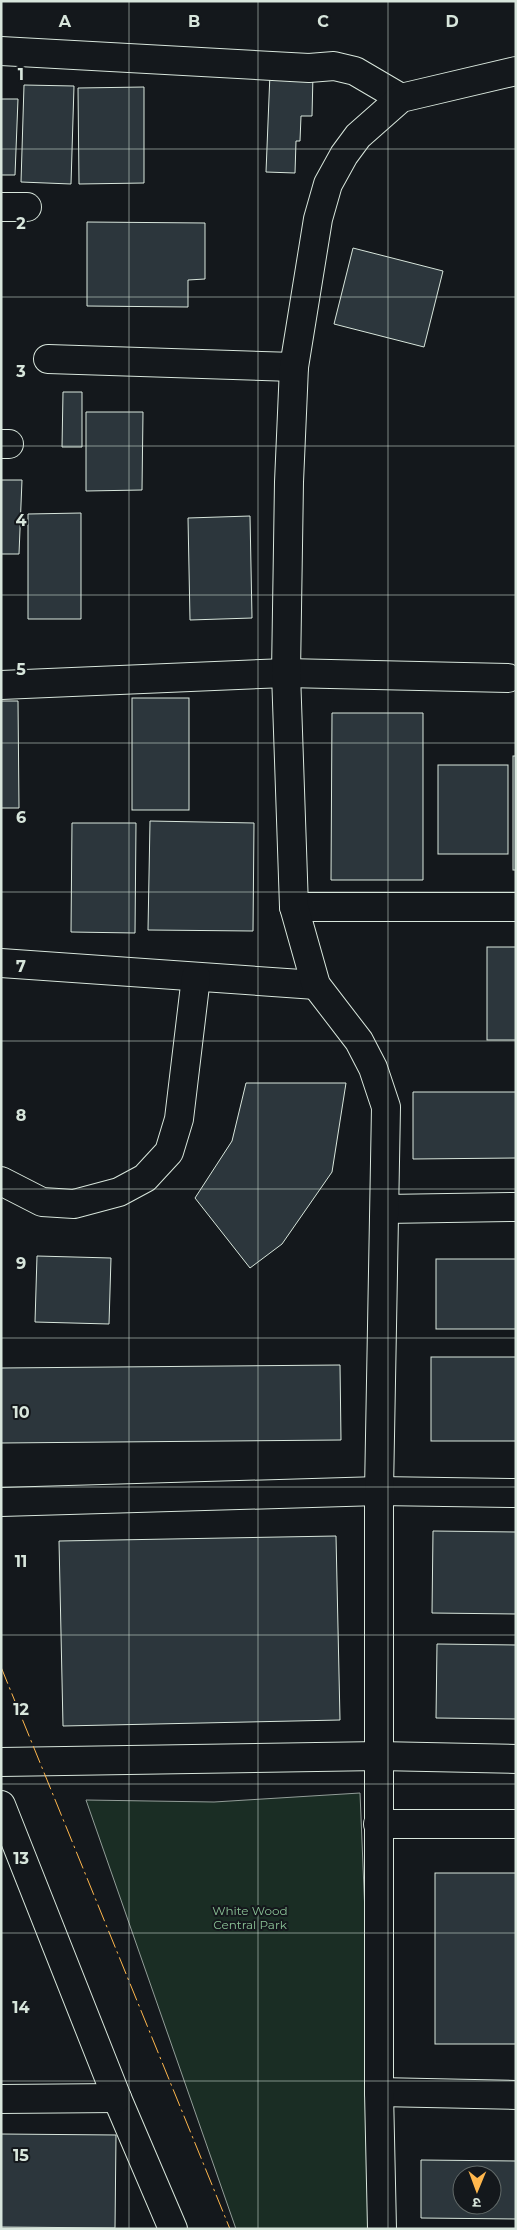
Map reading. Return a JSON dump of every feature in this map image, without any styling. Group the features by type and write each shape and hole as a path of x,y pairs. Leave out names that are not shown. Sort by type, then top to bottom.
{"street":[{"path":"1,51 309,68 334,66 355,71 401,98"},
{"path":"382,2229 379,2092 379,1491 386,1107 373,1068 359,1041 316,985 294,908 286,673 294,367 318,219 328,184 344,154 358,136 401,98 516,71"},
{"path":"48,359 294,367"},
{"path":"1,686 286,673 508,678"},
{"path":"294,908 516,907"},
{"path":"1,963 316,985"},
{"path":"1,1181 42,1202 74,1204 118,1192 145,1178 169,1152 179,1119 196,977"},
{"path":"385,1209 516,1207"},
{"path":"1,1502 379,1491 516,1493"},
{"path":"1,1762 379,1756 516,1758"},
{"path":"2,1809 117,2098 173,2229"},
{"path":"378,1824 516,1824"},
{"path":"379,2092 516,2095"},
{"path":"1,2099 117,2098"}],"green space":[{"name":"White Wood Central Park","path":"360,1793 371,2059 368,2229 236,2229 86,1800 214,1802"}],"building":[{"path":"270,73 313,74 312,116 301,116 300,141 296,141 295,173 266,172"},
{"path":"24,85 74,86 71,184 21,182"},
{"path":"144,87 144,183 79,184 78,88"},
{"path":"1,99 18,99 15,175 1,175"},
{"path":"87,222 205,223 205,279 188,280 188,307 87,306"},
{"path":"353,248 443,271 424,347 334,324"},
{"path":"63,392 82,392 82,447 62,447"},
{"path":"86,412 143,412 142,490 86,491"},
{"path":"1,480 22,480 19,554 1,554"},
{"path":"81,513 81,619 28,619 28,514"},
{"path":"250,516 252,618 190,620 188,518"},
{"path":"132,698 189,698 189,810 132,810"},
{"path":"1,701 18,701 19,808 1,808"},
{"path":"332,713 423,713 423,880 331,880"},
{"path":"513,756 516,756 516,870 513,870"},
{"path":"438,765 508,765 508,854 438,854"},
{"path":"150,821 254,823 253,931 148,930"},
{"path":"72,823 136,823 135,933 71,932"},
{"path":"487,947 516,947 516,1040 487,1040"},
{"path":"246,1083 346,1083 332,1172 282,1244 250,1268 195,1198 232,1141"},
{"path":"413,1092 516,1092 516,1158 413,1159"},
{"path":"37,1256 111,1258 109,1324 35,1322"},
{"path":"436,1259 516,1259 516,1329 436,1329"},
{"path":"431,1357 516,1357 516,1441 431,1441"},
{"path":"340,1365 341,1440 1,1443 1,1368"},
{"path":"433,1531 516,1532 516,1614 432,1613"},
{"path":"336,1536 340,1720 63,1726 59,1541"},
{"path":"437,1644 516,1645 516,1719 436,1718"},
{"path":"435,1873 516,1873 516,2044 435,2044"},
{"path":"1,2134 116,2135 115,2228 1,2227"},
{"path":"421,2160 516,2161 516,2219 421,2218"}],"power":[{"path":"1,1667 230,2229"}]}
